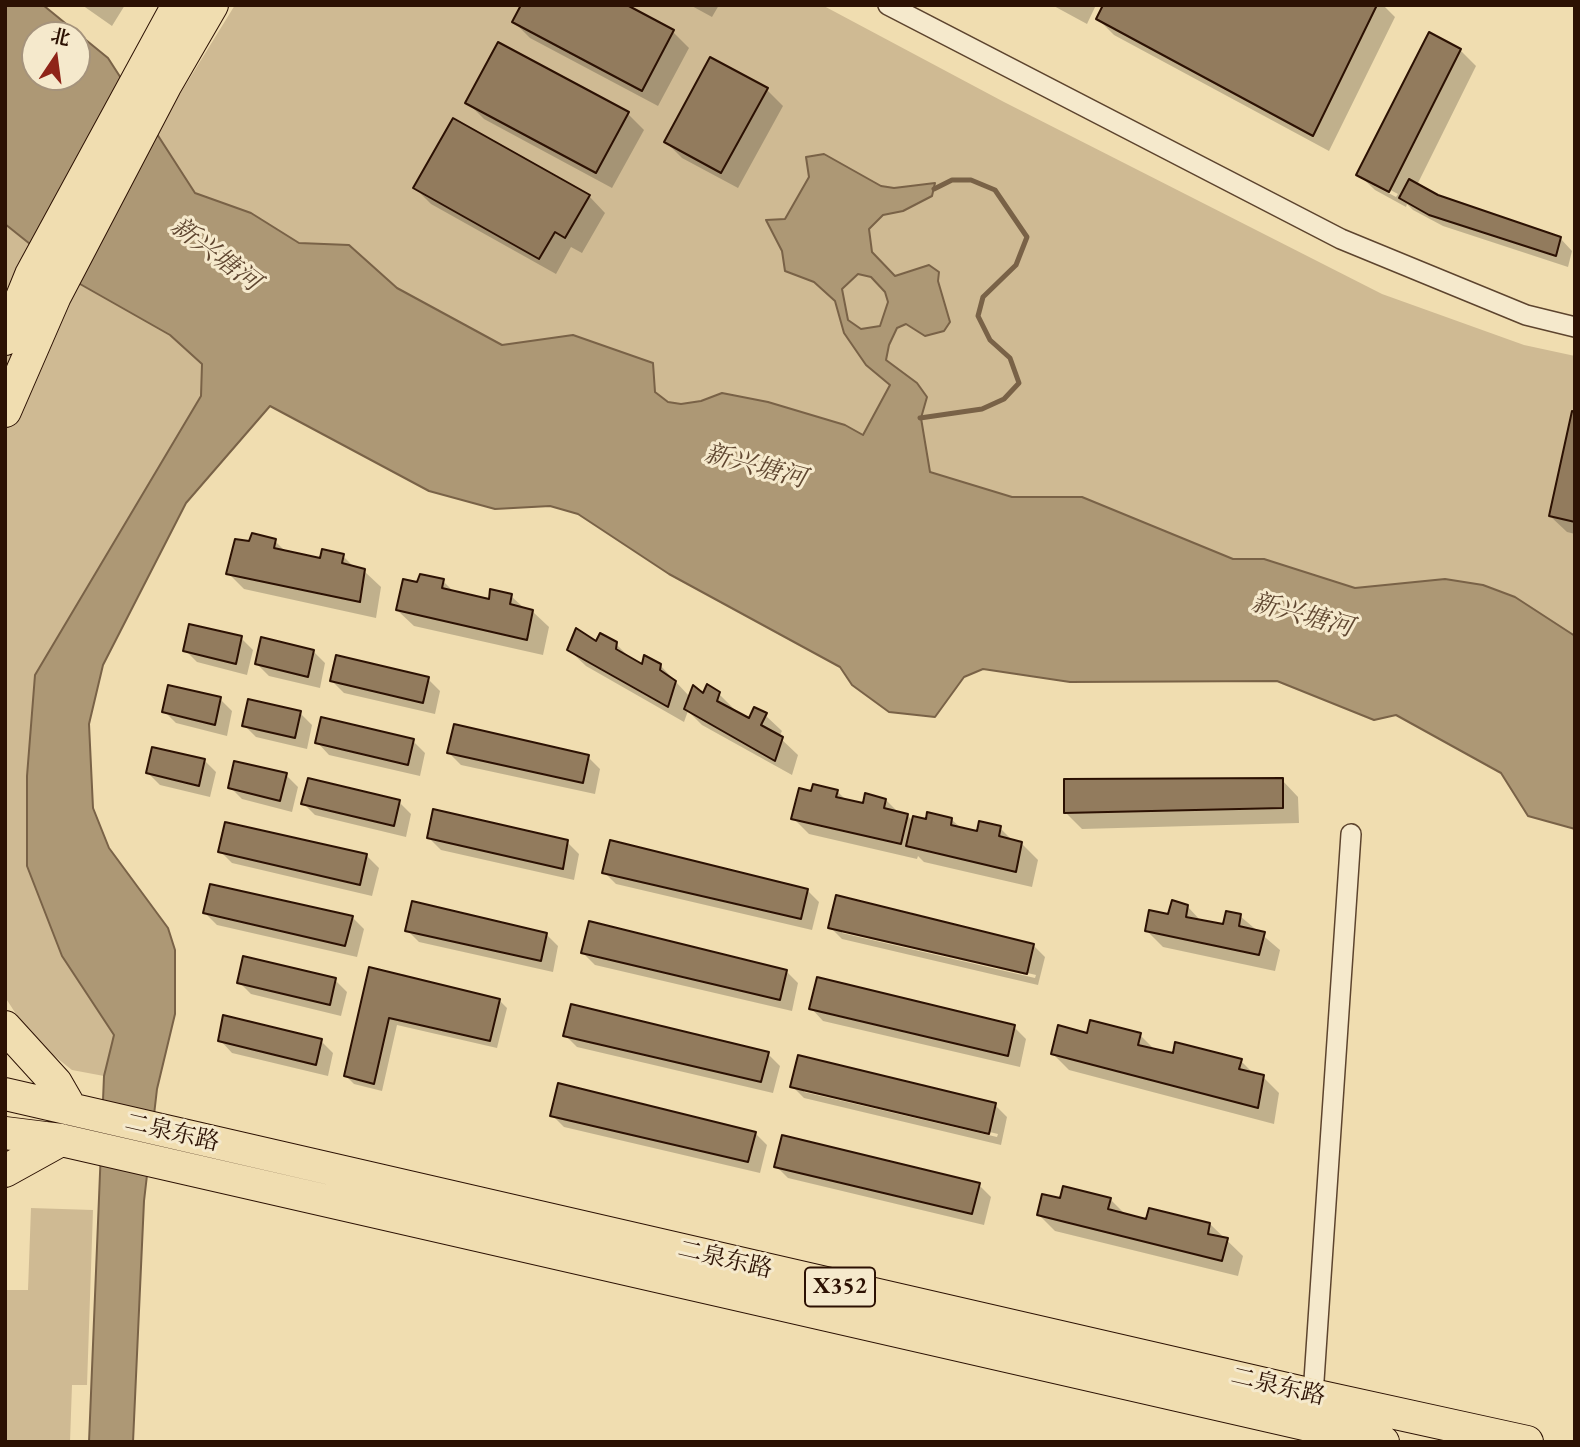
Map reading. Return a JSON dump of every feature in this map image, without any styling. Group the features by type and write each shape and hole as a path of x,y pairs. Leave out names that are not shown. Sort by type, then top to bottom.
{"main road":[{"path":"5,411 156,77 178,5"},
{"path":"5,339 31,275 156,77 212,5"},
{"path":"5,1027 56,1083 71,1109"},
{"name":"二泉东路","path":"5,1094 1527,1442"},
{"name":"二泉东路","path":"5,1133 61,1140 1383,1442"},
{"path":"5,1171 61,1140"}],"street":[{"path":"888,5 1341,239 1526,315 1575,327"},
{"path":"1313,1395 1351,834"}],"shaded area":[{"path":"235,5 822,5 1004,102 1382,294 1524,345 1575,356 1575,636 1552,622 1393,586 1355,588 1264,559 1234,559 1082,497 1012,497 701,401 681,404 668,402 573,335 502,345 397,288 349,245 299,243 195,193 154,136"},
{"path":"5,224 80,284 170,335 202,363 201,396 99,569 62,956 114,1035 104,1076 72,1070 48,1051 5,997"},
{"path":"31,1208 93,1210 87,1385 72,1385 70,1442 5,1442 5,1290 28,1290"}],"water":[{"name":"新兴塘河","path":"5,5 43,5 63,21 21,21 21,91 91,91 91,44 108,58 195,193 251,213 299,243 349,245 397,288 502,345 573,335 653,363 655,392 668,402 681,404 701,401 722,393 768,402 845,425 863,435 890,385 866,365 844,333 835,301 814,282 785,271 782,251 766,220 785,219 809,177 806,157 824,154 881,186 894,188 935,183 932,196 903,211 883,215 869,229 872,252 895,276 929,265 939,272 938,281 950,322 944,331 925,336 906,324 897,328 886,360 917,383 927,397 921,418 930,472 1012,497 1082,497 1233,559 1264,559 1355,588 1445,579 1483,585 1515,597 1575,636 1575,829 1528,816 1501,773 1396,715 1374,720 1277,681 1070,682 983,669 964,677 935,717 889,712 852,685 840,667 669,574 578,514 550,506 495,509 429,491 270,406 186,503 103,665 89,724 93,808 109,848 168,928 175,950 175,1014 157,1089 144,1201 133,1442 89,1442 104,1076 114,1035 62,956 27,866 27,776 35,675 201,396 202,364 170,335 80,284 5,224","holes":["858,274 871,277 885,292 888,302 880,326 861,329 848,320 842,289"]}],"building":[{"path":"521,5 627,5 674,30 642,91 512,22"},
{"path":"1103,5 1377,5 1313,136 1096,19"},
{"path":"1429,32 1461,49 1389,192 1356,175"},
{"path":"498,42 629,112 596,173 465,103"},
{"path":"710,57 768,88 721,173 664,142"},
{"path":"453,118 590,195 565,238 555,232 539,259 413,188"},
{"path":"1409,179 1438,195 1561,237 1556,256 1429,215 1399,198"},
{"path":"1572,411 1575,412 1575,522 1549,516"},
{"path":"252,533 276,539 274,548 320,558 322,549 344,554 342,563 365,569 360,602 226,574 235,539 249,541"},
{"path":"420,574 444,579 442,588 489,599 490,589 512,594 510,604 533,610 527,640 396,610 403,579 417,582"},
{"path":"189,624 242,636 236,664 183,651"},
{"path":"576,628 596,641 600,633 617,642 616,649 642,664 644,655 661,664 660,670 676,681 668,707 567,650"},
{"path":"261,637 314,650 308,677 255,664"},
{"path":"336,655 429,677 423,703 330,681"},
{"path":"707,684 720,692 717,701 749,718 754,707 767,713 761,725 783,737 775,761 684,709 693,685 703,693"},
{"path":"168,685 221,697 215,725 162,712"},
{"path":"248,699 301,711 295,738 242,726"},
{"path":"321,717 414,739 408,765 315,743"},
{"path":"454,724 589,755 583,783 447,753"},
{"path":"152,747 205,759 199,786 146,773"},
{"path":"234,761 287,773 280,801 228,788"},
{"path":"308,778 400,800 394,826 301,804"},
{"path":"1283,778 1283,808 1064,813 1064,779"},
{"path":"813,784 838,790 836,797 863,803 865,793 886,799 884,808 908,814 901,844 791,819 799,788 811,791"},
{"path":"433,809 568,840 563,869 427,838"},
{"path":"927,812 952,818 951,825 977,831 979,821 1001,826 999,836 1022,842 1016,872 906,846 913,816 926,819"},
{"path":"225,822 367,854 360,885 218,852"},
{"path":"610,840 808,889 801,919 602,873"},
{"path":"210,884 353,916 345,946 203,913"},
{"path":"836,895 1034,944 1027,974 828,928"},
{"path":"1172,900 1188,905 1186,917 1223,924 1226,911 1241,914 1239,926 1265,932 1259,955 1145,931 1149,910 1168,914"},
{"path":"412,901 547,933 541,961 405,931"},
{"path":"589,921 787,970 780,1000 581,953"},
{"path":"243,956 336,978 330,1005 237,983"},
{"path":"369,967 500,999 490,1041 389,1018 374,1084 344,1076"},
{"path":"817,977 1015,1025 1008,1056 809,1009"},
{"path":"571,1004 769,1052 761,1082 563,1036"},
{"path":"223,1015 322,1039 316,1065 218,1041"},
{"path":"1090,1020 1141,1033 1138,1045 1173,1053 1175,1042 1242,1059 1239,1069 1264,1075 1258,1108 1051,1054 1058,1025 1087,1033"},
{"path":"798,1055 996,1103 989,1134 790,1087"},
{"path":"558,1083 756,1132 748,1162 550,1116"},
{"path":"782,1135 980,1183 972,1214 774,1167"},
{"path":"1063,1186 1111,1198 1108,1209 1146,1219 1149,1208 1210,1223 1208,1234 1228,1238 1222,1261 1037,1215 1042,1194 1060,1198"}],"waterway":[{"path":"920,418 982,409 1004,399 1019,383 1010,358 990,340 978,316 983,297 1016,265 1027,237 995,190 971,180 952,180 934,189"}]}
